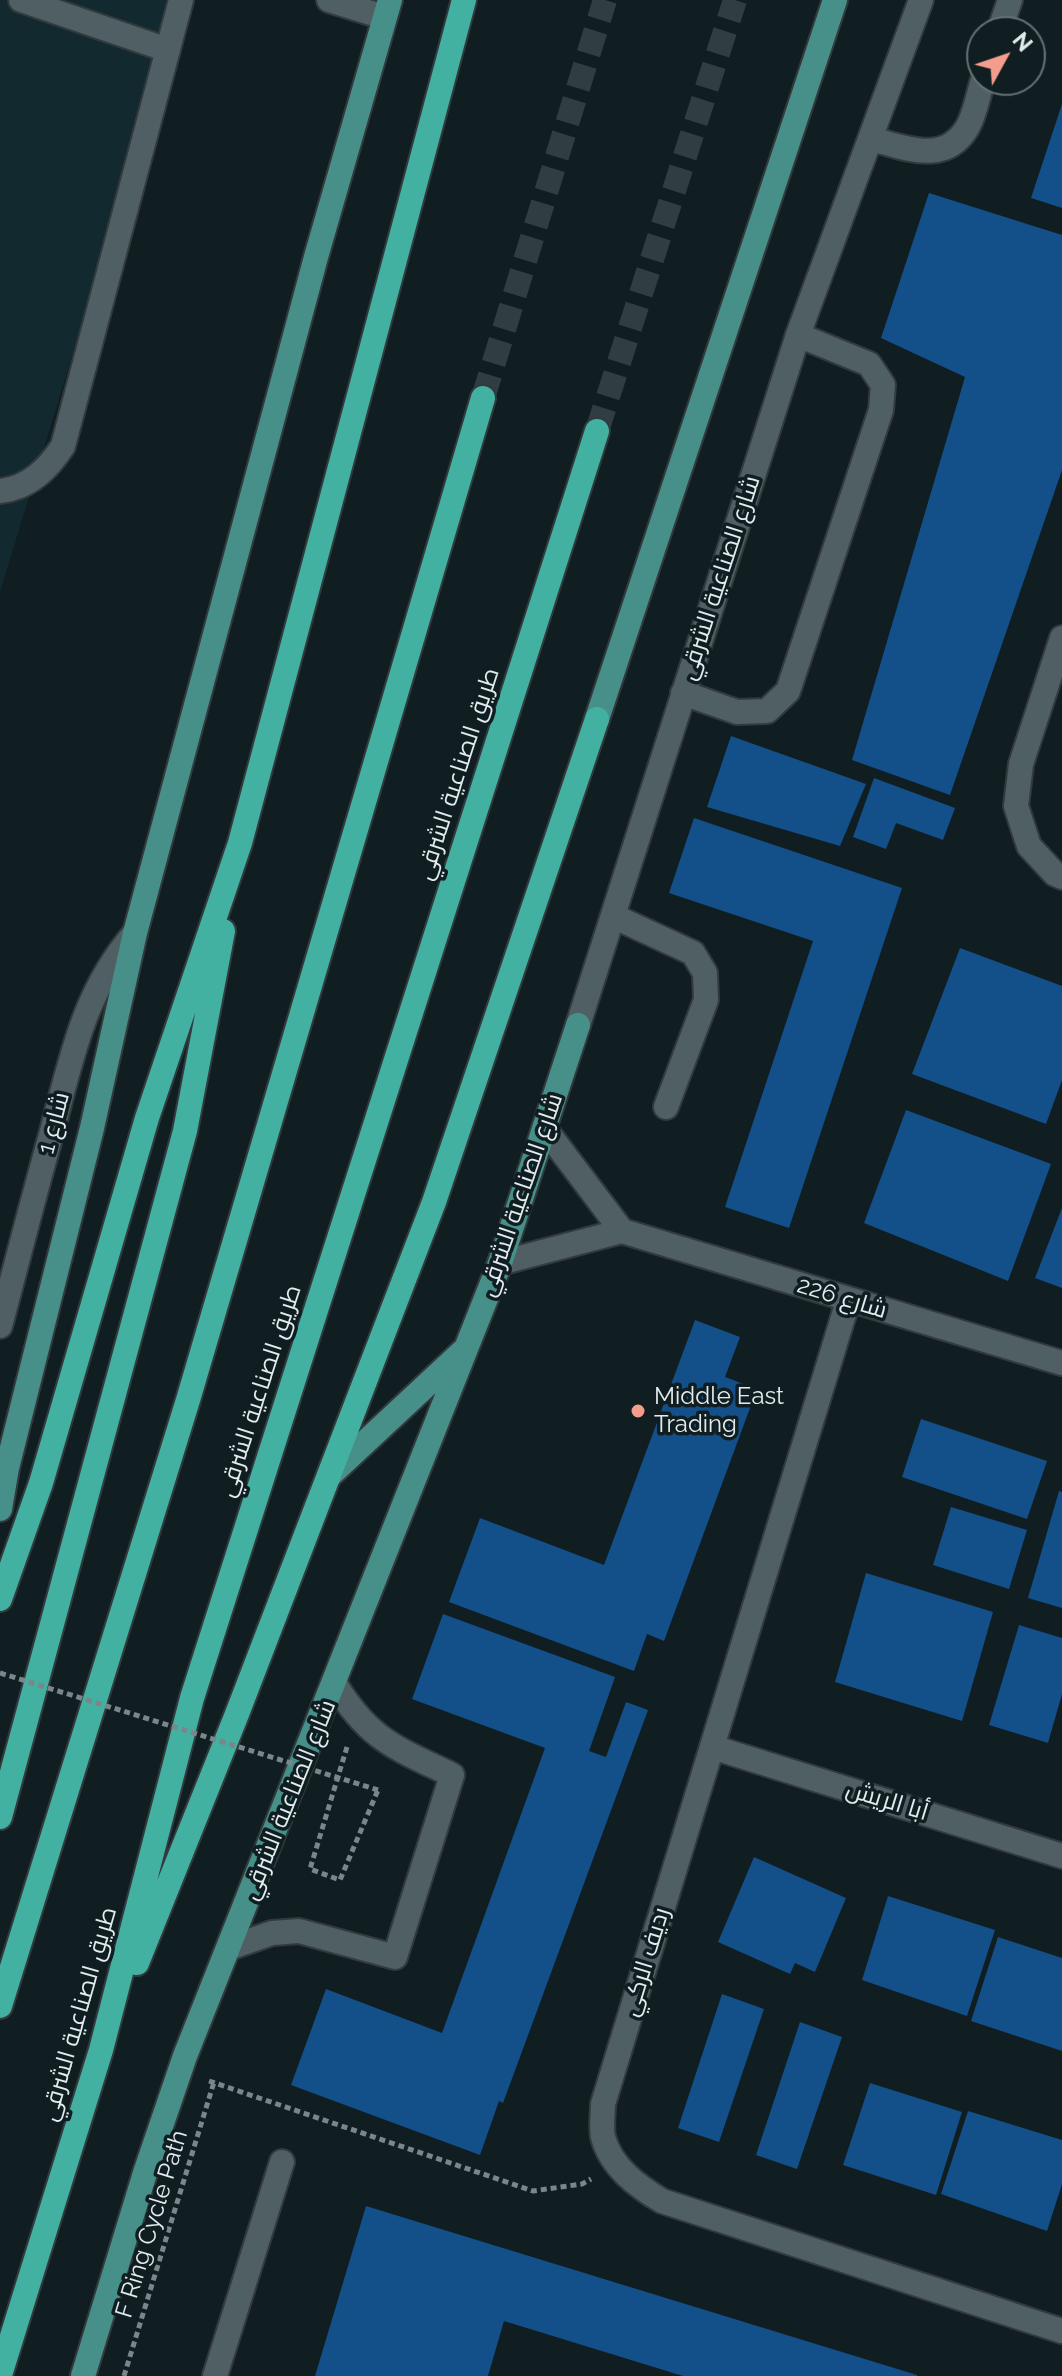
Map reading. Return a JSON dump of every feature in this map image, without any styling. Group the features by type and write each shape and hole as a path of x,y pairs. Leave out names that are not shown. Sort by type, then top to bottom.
{"highway":[{"path":"0,1599 41,1483 147,1118 240,843 464,0"},
{"path":"0,2006 193,1385 483,398"},
{"name":"طريق الصناعية الشرقي","path":"0,2375 101,2050 192,1698 597,431"},
{"path":"101,2050 237,1714 434,1202 597,719"},
{"path":"0,1817 185,1131 240,843"}],"main road":[{"path":"597,719 835,0"},
{"path":"0,1509 7,1468 92,1128 135,933 316,257 387,9"},
{"name":"شارع الصناعية الشرقي","path":"83,2376 180,2070 500,1263 578,1025"},
{"path":"329,1476 467,1347"}],"street":[{"path":"21,0 168,50"},
{"path":"0,491 26,483 41,473 63,446 181,0"},
{"path":"329,0 387,9"},
{"name":"شارع الصناعية الشرقي","path":"578,1025 798,335 921,0"},
{"path":"871,139 930,153 948,146 967,129 978,96"},
{"path":"683,693 737,712 767,711 788,691 881,410 883,385 869,364 798,335"},
{"path":"1062,638 1021,764 1016,806 1029,846 1055,874 1062,877"},
{"path":"613,916 693,953 705,973 706,1000 666,1107"},
{"name":"شارع 1","path":"0,1326 79,1030 102,977 115,955 135,933"},
{"path":"500,1263 622,1231 545,1129"},
{"name":"شارع 226","path":"622,1231 1062,1363"},
{"name":"رديف الركي","path":"848,1301 603,2104 603,2136 616,2164 637,2186 662,2201 1062,2331"},
{"path":"229,1948 272,1933 299,1931 395,1957 452,1775 387,1743 361,1722 335,1684"},
{"name":"أبا الريش","path":"712,1747 1062,1856"},
{"path":"215,2376 282,2162"}],"path":[{"path":"0,1673 378,1790 340,1880 310,1869 346,1748"},
{"path":"180,2070 533,2191 582,2184 616,2164"},
{"name":"F Ring Cycle Path","path":"124,2376 214,2082"}],"shaded area":[{"path":"0,0 181,0 0,592"}],"building":[{"path":"1062,104 1062,208 1031,198"},
{"path":"929,193 1062,235 1062,470 950,795 852,760 965,377 881,338"},
{"path":"731,736 866,784 840,846 707,807"},
{"path":"874,778 955,808 943,840 896,823 886,849 853,837"},
{"path":"694,818 902,888 789,1228 725,1207 813,941 669,893"},
{"path":"960,948 1062,986 1062,1080 1046,1124 912,1074"},
{"path":"906,1110 1051,1164 1008,1281 864,1223"},
{"path":"1062,1208 1062,1288 1035,1278"},
{"path":"695,1320 740,1337 725,1377 757,1389 664,1641 647,1634 634,1671 449,1602 480,1518 604,1565"},
{"path":"921,1419 1047,1461 1027,1519 902,1477"},
{"path":"1059,1491 1062,1492 1062,1608 1028,1598"},
{"path":"951,1507 1027,1530 1009,1589 933,1565"},
{"path":"866,1573 993,1612 962,1721 835,1682"},
{"path":"443,1614 615,1677 589,1751 606,1757 626,1702 648,1710 503,2103 499,2101 480,2155 291,2085 326,1989 442,2033 545,1748 412,1699"},
{"path":"1019,1625 1062,1638 1062,1694 1048,1743 989,1725"},
{"path":"754,1857 846,1898 815,1972 795,1963 790,1974 718,1942"},
{"path":"888,1896 995,1930 967,2016 862,1980"},
{"path":"998,1937 1062,1958 1062,2051 971,2021"},
{"path":"722,1994 764,2009 719,2142 678,2128"},
{"path":"800,2022 842,2037 797,2169 756,2155"},
{"path":"870,2083 962,2112 936,2195 843,2165"},
{"path":"968,2111 1062,2140 1062,2184 1047,2231 941,2194"},
{"path":"366,2206 917,2376 683,2376 504,2321 488,2376 315,2376"}],"tunnel":[{"path":"483,398 605,0"},
{"path":"597,431 735,0"}],"place":[{"name":"Middle East Trading","path":"638,1411"}]}
